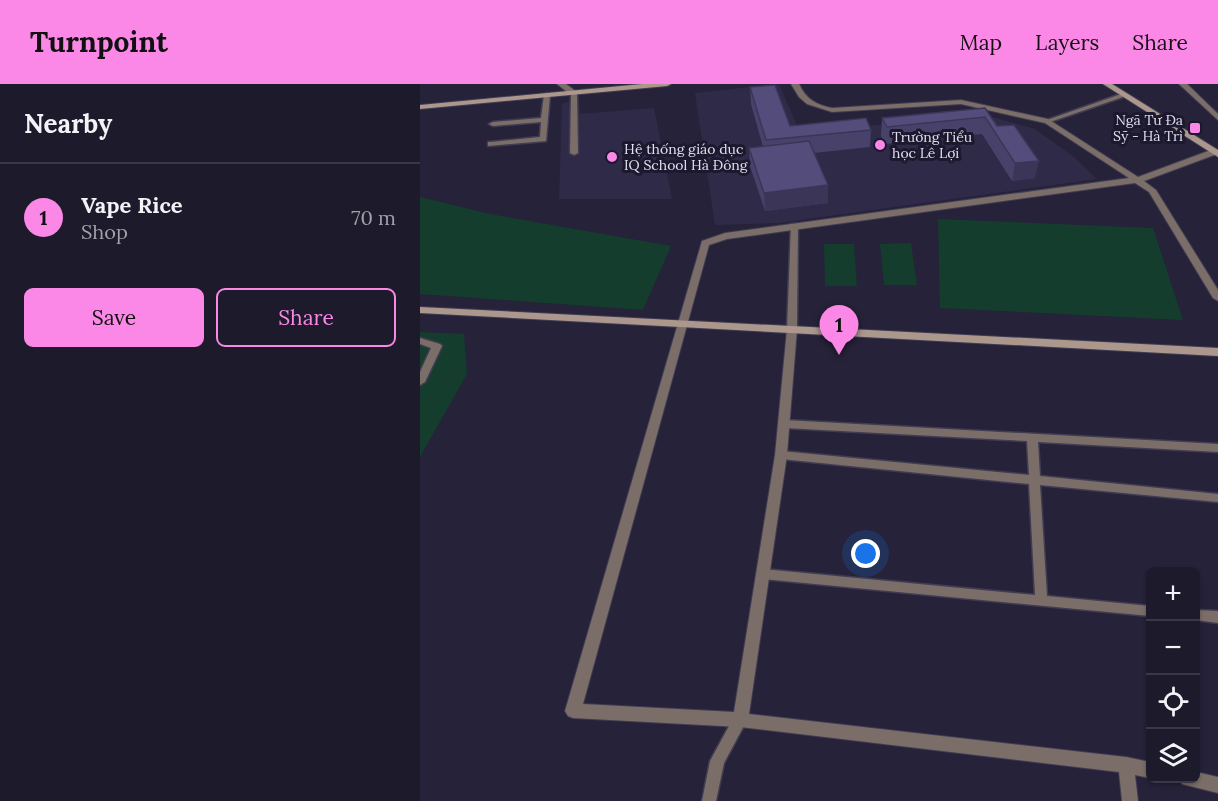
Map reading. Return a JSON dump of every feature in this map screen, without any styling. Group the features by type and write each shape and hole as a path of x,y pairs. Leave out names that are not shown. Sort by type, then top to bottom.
{"street":[{"path":"561,84 574,93"},
{"path":"420,107 667,84"},
{"path":"795,84 800,96 814,108 832,110 961,102 1048,121 1152,190 1218,298"},
{"path":"1107,84 1121,96 1216,153"},
{"path":"1183,84 1218,118"},
{"path":"1146,769 740,720 573,711 705,243 725,236 934,205 1137,180 1216,153"},
{"path":"420,310 1218,352"},
{"path":"740,720 781,455 792,328"},
{"path":"1126,765 1130,801"},
{"path":"1200,781 1218,785"}],"lane":[{"path":"574,93 574,153"},
{"path":"491,144 543,140 547,95"},
{"path":"1048,121 1121,96"},
{"path":"493,124 545,120"},
{"path":"792,328 794,226"},
{"path":"420,341 437,346 420,382"},
{"path":"785,424 1218,448"},
{"path":"1032,437 1041,600"},
{"path":"781,455 1218,498"},
{"path":"763,574 1146,611"},
{"path":"1200,615 1218,617"},
{"path":"709,801 717,761 740,720"}],"shaded area":[{"name":"Trường Tiểu học Lê Lợi","path":"779,84 800,133 982,114 1035,129 1074,157 1097,179 778,223 715,225 695,93"},
{"name":"Hệ thống giáo dục IQ School Hà Đông","path":"579,102 580,114 654,108 672,199 559,199 562,103"}],"green space":[{"path":"420,197 490,214 671,246 643,310 420,294"},
{"path":"938,219 1153,228 1183,320 940,308"},
{"path":"911,243 917,285 884,285 880,244"},
{"path":"824,244 854,244 857,286 825,286"},
{"path":"420,332 464,334 467,374 420,457"}],"building":[{"path":"775,85 790,126 866,118 871,130 766,140 750,87"},
{"path":"985,108 997,126 1014,125 1039,161 1015,163 985,117 887,127 882,118"},
{"path":"809,141 828,185 764,193 749,148"}],"place":[{"name":"Ngã Tư Đa Sỹ - Hà Trì","path":"1195,128"},
{"name":"Trường Tiểu học Lê Lợi","path":"880,145"},
{"name":"Hệ thống giáo dục IQ School Hà Đông","path":"612,157"},
{"name":"Vape Rice","path":"839,355"}]}
